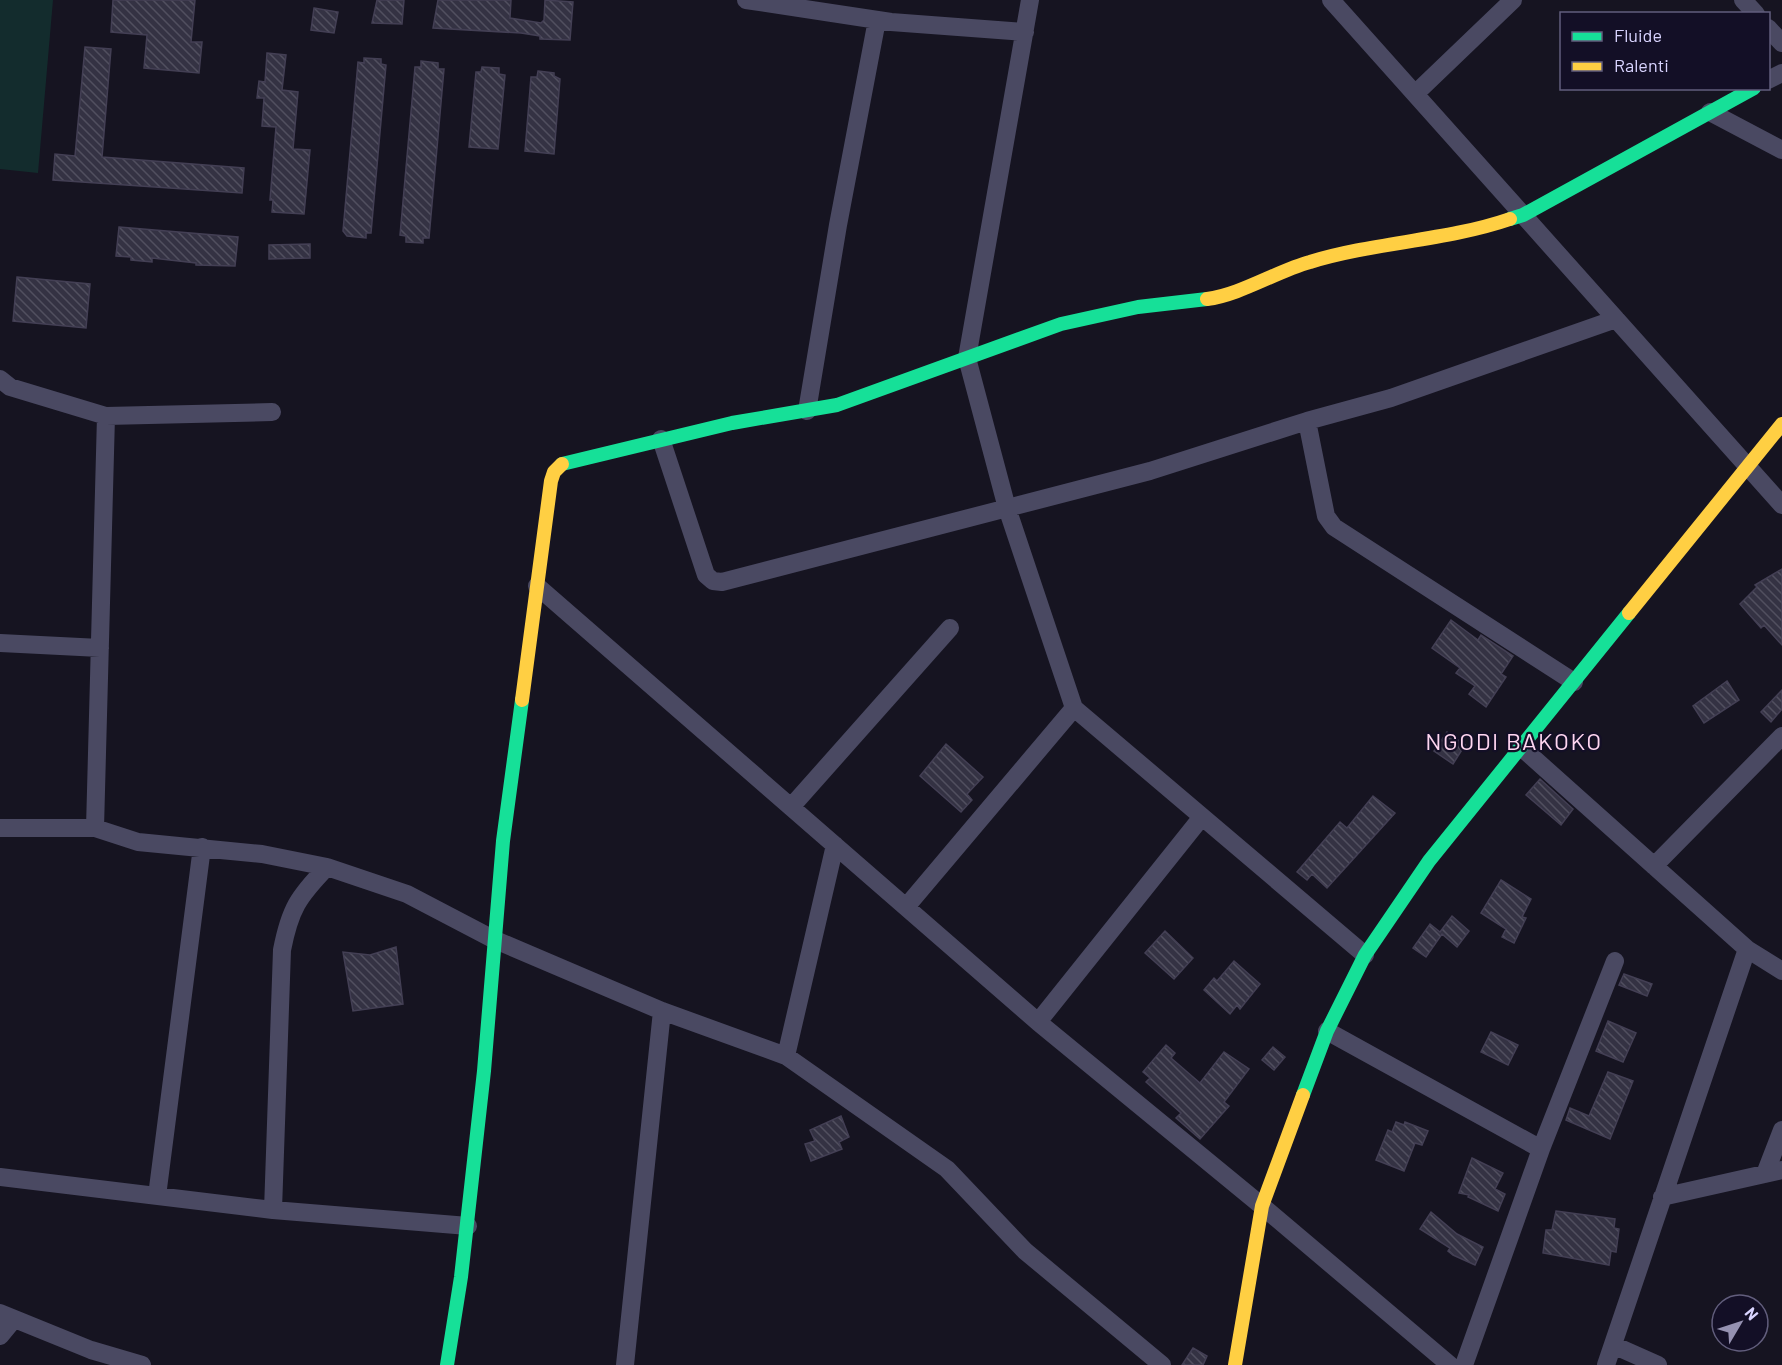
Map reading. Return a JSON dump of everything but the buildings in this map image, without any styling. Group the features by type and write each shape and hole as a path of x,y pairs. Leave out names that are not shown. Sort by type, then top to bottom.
{"street":[{"path":"746,0 877,20 1025,32"},
{"path":"1030,0 967,358 1007,508 1074,708 1365,955"},
{"path":"1331,0 1782,505"},
{"path":"1415,94 1513,0"},
{"path":"1743,0 1754,12"},
{"path":"807,411 838,225 877,20"},
{"path":"1770,30 1782,43"},
{"path":"447,1365 468,1226 484,1071 492,939 537,586 552,481 559,466 564,462 662,439 732,423 807,411 881,391 1061,324 1138,307 1213,298 1308,262 1375,245 1486,227 1523,214 1750,90"},
{"path":"1710,112 1782,150"},
{"path":"662,439 706,575 722,582 1150,471 1307,421 1391,398 1616,319"},
{"path":"0,380 10,387 106,416 272,412"},
{"path":"95,828 106,416"},
{"path":"1307,421 1326,516 1334,526 1574,682"},
{"path":"1235,1365 1263,1206 1327,1031 1365,955 1429,861 1749,468 1782,424"},
{"path":"537,586 1038,1022 1263,1206 1450,1365"},
{"path":"791,807 950,628"},
{"path":"0,643 100,648"},
{"path":"906,907 1074,708"},
{"path":"1654,866 1780,743"},
{"path":"1521,747 1747,949 1782,971"},
{"path":"1038,1022 1201,818"},
{"path":"0,828 95,828 138,842 262,854 327,867 407,894 492,939 662,1011 786,1056 947,1169 1025,1251 1162,1365"},
{"path":"786,1056 835,845"},
{"path":"157,1196 202,847"},
{"path":"273,1210 282,950 292,912 303,891 327,867"},
{"path":"1606,1365 1747,949"},
{"path":"1464,1365 1541,1149 1615,961"},
{"path":"625,1365 662,1011"},
{"path":"1327,1031 1541,1149"},
{"path":"1662,1197 1774,1172 1782,1130"},
{"path":"0,1177 273,1210 468,1226"},
{"path":"0,1336 7,1316 91,1350 142,1365"},
{"path":"1613,1344 1658,1365"}],"green space":[{"path":"0,0 53,0 38,173 0,169"}],"traffic: fast":[{"path":"1510,219 1523,215 1750,90"},
{"path":"562,464 732,423 837,405 1061,324 1138,307 1207,299"},
{"path":"1303,1095 1327,1031 1365,955 1429,861 1629,613"},
{"path":"447,1365 461,1277 484,1071 503,841 522,700"}],"traffic: slow":[{"path":"1207,299 1232,293 1297,266 1335,255 1461,232 1510,219"},
{"path":"1629,613 1782,424"},
{"path":"522,700 551,481 554,472 562,464"},
{"path":"1235,1365 1262,1206 1303,1095"}],"district":[{"name":"NGODI BAKOKO","path":"1514,740"}]}
